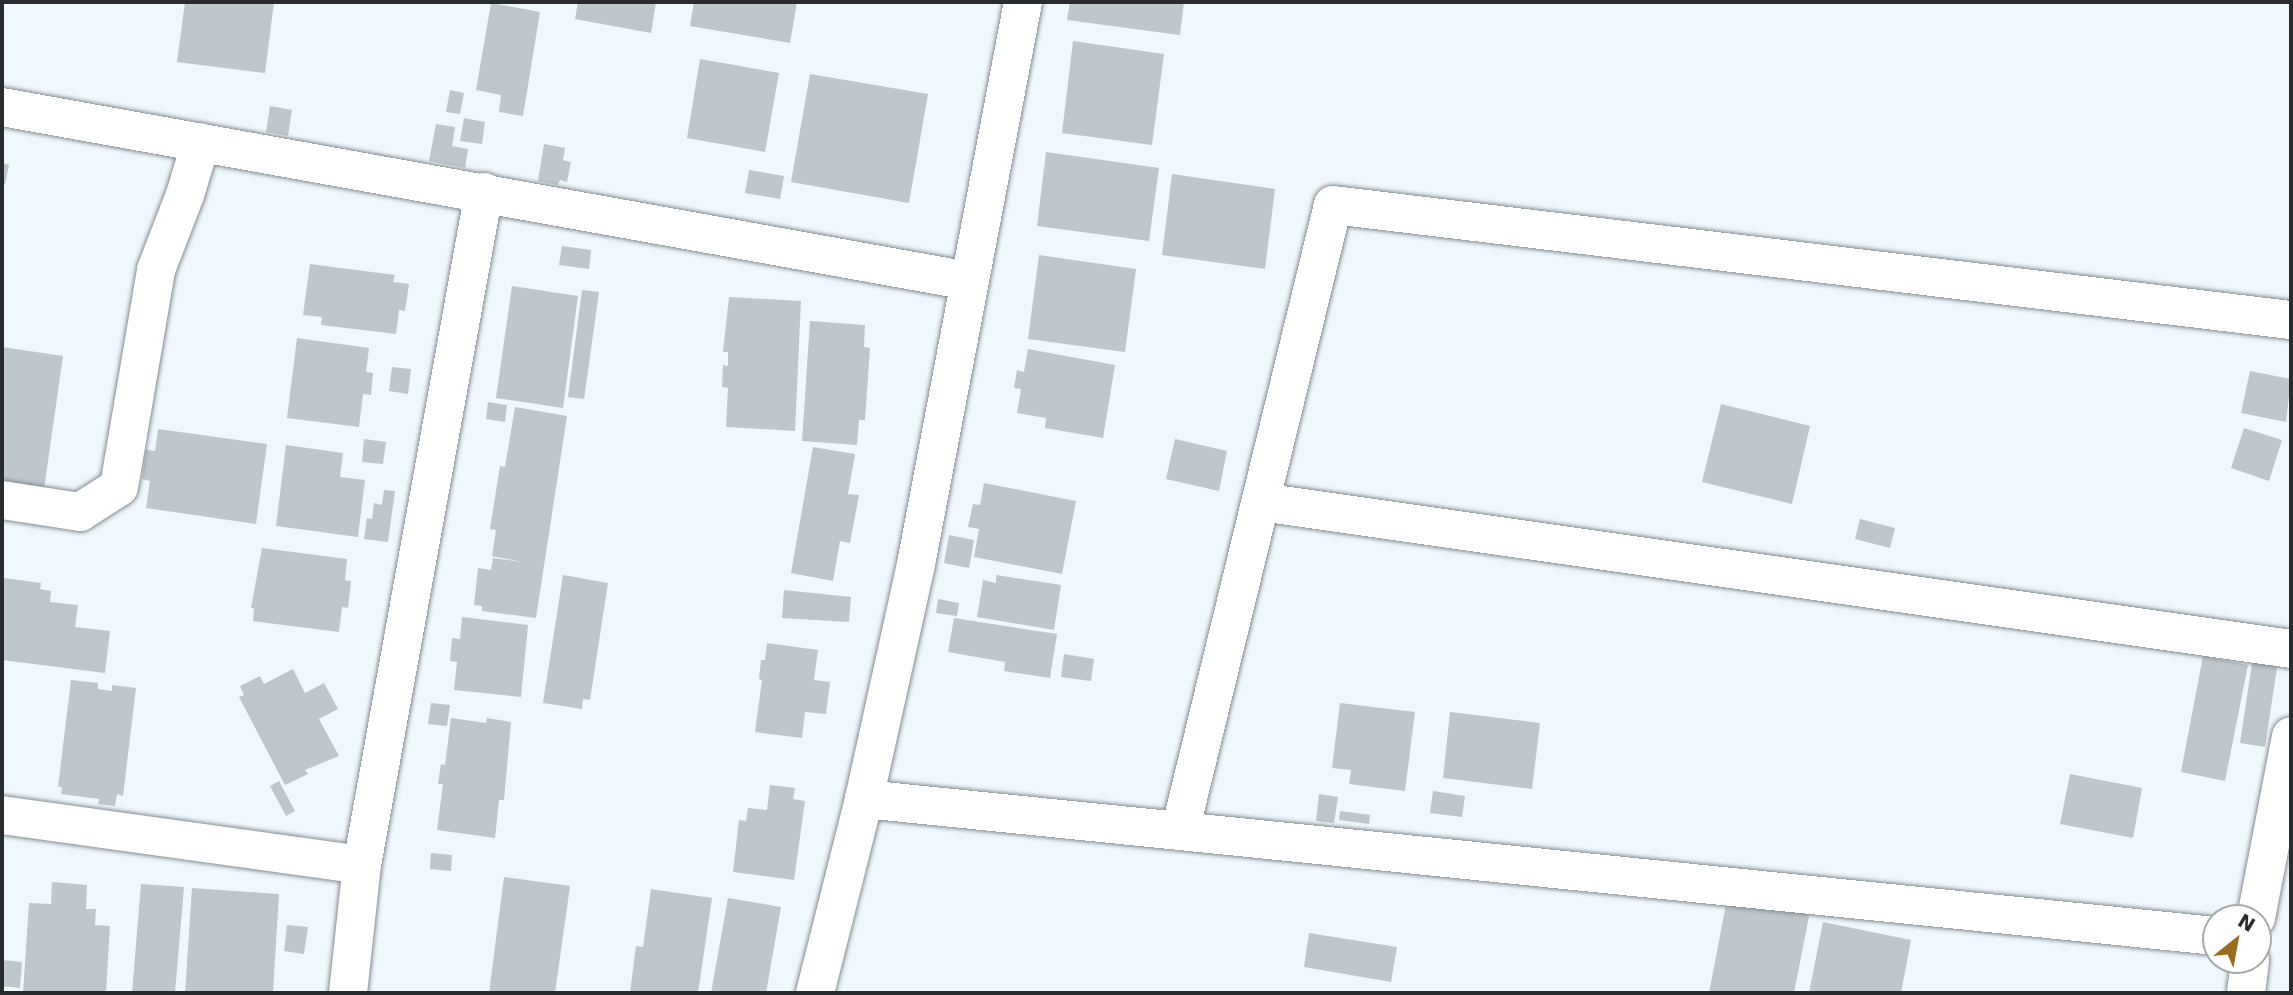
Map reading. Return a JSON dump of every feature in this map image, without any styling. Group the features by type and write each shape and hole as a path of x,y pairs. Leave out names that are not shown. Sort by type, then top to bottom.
{"street":[{"path":"815,993 864,799 916,564 1023,2"},
{"path":"2,107 969,281"},
{"path":"2,500 80,512 119,487 156,270 185,195 201,142"},
{"path":"348,993 362,865 484,192"},
{"path":"1180,831 1333,205 2291,320"},
{"path":"1261,502 2291,649"},
{"path":"2259,904 2291,736"},
{"path":"864,799 2202,935"},
{"path":"2,815 362,865"},
{"path":"2246,993 2248,974"}],"building":[{"path":"185,2 274,2 265,73 177,62"},
{"path":"578,2 656,2 651,33 575,19"},
{"path":"694,2 797,2 790,43 690,26"},
{"path":"1070,2 1184,2 1180,35 1067,20"},
{"path":"491,3 540,12 523,116 499,112 501,95 476,90"},
{"path":"1073,41 1164,54 1152,145 1062,133"},
{"path":"700,59 779,73 765,152 687,138"},
{"path":"810,74 928,94 909,203 791,182"},
{"path":"450,90 464,93 460,114 446,112"},
{"path":"270,106 292,110 288,136 266,132"},
{"path":"464,118 485,122 482,144 460,141"},
{"path":"436,124 455,127 452,146 468,149 465,168 429,161"},
{"path":"544,144 565,148 563,160 571,162 567,182 560,180 558,185 538,181"},
{"path":"1046,152 1159,168 1149,241 1037,226"},
{"path":"2,163 9,165 5,184 2,183"},
{"path":"749,170 784,176 780,199 745,193"},
{"path":"1172,174 1275,189 1265,269 1162,255"},
{"path":"562,246 591,250 589,269 559,265"},
{"path":"1039,255 1136,269 1125,352 1028,339"},
{"path":"310,264 395,275 393,282 409,284 405,311 399,310 396,334 321,325 322,317 303,315"},
{"path":"512,286 578,296 563,408 496,398"},
{"path":"582,290 599,292 584,399 568,397"},
{"path":"729,297 801,301 795,431 726,427 728,388 722,387 723,365 728,366 728,352 723,352"},
{"path":"810,321 865,325 864,347 870,348 865,420 859,420 857,445 802,441"},
{"path":"297,338 369,348 366,372 373,373 371,395 363,394 359,427 287,418"},
{"path":"2,347 63,356 44,489 2,483"},
{"path":"1028,349 1115,365 1103,438 1045,428 1046,418 1017,413 1021,389 1014,388 1017,370 1024,372"},
{"path":"392,367 411,369 408,394 389,391"},
{"path":"2250,371 2291,379 2286,422 2241,413"},
{"path":"488,402 507,405 505,422 486,419"},
{"path":"1721,404 1810,426 1792,504 1702,482"},
{"path":"515,407 567,416 536,618 482,611 482,606 474,605 478,568 491,570 493,558 523,562 492,556 496,530 490,529 500,466 505,467"},
{"path":"2244,428 2282,440 2269,481 2231,468"},
{"path":"158,429 267,444 256,524 146,508 150,481 142,479 146,450 155,451"},
{"path":"364,439 386,442 383,464 362,462"},
{"path":"1175,439 1227,451 1219,491 1166,479"},
{"path":"286,445 343,453 340,477 365,480 358,537 276,526"},
{"path":"813,447 855,454 848,494 859,495 850,543 840,541 833,581 791,573"},
{"path":"984,483 1076,501 1062,574 974,557 979,529 968,527 973,504 980,505"},
{"path":"384,490 395,491 388,542 364,539 367,518 372,519 374,503 382,505"},
{"path":"1860,519 1895,528 1890,548 1855,539"},
{"path":"949,535 974,540 969,568 944,563"},
{"path":"262,548 347,559 345,580 351,581 348,608 342,607 339,632 253,621 254,608 251,608"},
{"path":"563,575 608,583 590,700 583,699 582,709 543,703"},
{"path":"996,575 1061,585 1054,630 977,617 983,580 996,583"},
{"path":"4,578 41,583 40,589 51,591 50,602 78,605 75,627 110,631 105,673 2,660"},
{"path":"784,590 851,597 849,622 782,618"},
{"path":"938,599 959,603 957,616 936,613"},
{"path":"462,617 528,625 521,697 454,690 457,662 450,661 452,638 460,639"},
{"path":"954,618 1057,634 1050,678 1004,671 1005,662 948,652"},
{"path":"767,643 818,650 814,680 830,682 826,714 805,712 802,738 755,732 762,680 759,679 761,660 765,660"},
{"path":"1064,654 1094,659 1091,681 1061,677"},
{"path":"2203,656 2248,665 2225,781 2181,772"},
{"path":"2253,657 2278,661 2265,747 2240,743"},
{"path":"293,669 305,693 324,683 338,709 319,719 339,756 305,770 308,774 285,785 239,697 244,695 240,686 260,676 264,684"},
{"path":"71,680 98,683 98,689 112,691 112,685 136,688 123,796 117,794 115,806 98,804 99,799 61,794 62,787 58,787"},
{"path":"431,703 450,705 447,726 428,724"},
{"path":"1340,703 1415,712 1405,791 1349,784 1351,770 1332,768"},
{"path":"1450,712 1540,723 1532,789 1443,778"},
{"path":"451,718 486,723 487,718 511,722 504,800 499,800 495,838 437,830 443,784 438,784 441,764 445,765"},
{"path":"2070,774 2142,788 2133,838 2060,824"},
{"path":"279,781 295,811 286,816 270,786"},
{"path":"770,785 795,788 793,799 805,801 794,880 733,872 739,820 746,821 748,808 767,810"},
{"path":"1433,791 1465,796 1462,817 1430,813"},
{"path":"1319,794 1338,797 1334,823 1316,821"},
{"path":"1340,811 1370,815 1369,824 1339,820"},
{"path":"431,853 452,855 451,871 430,869"},
{"path":"504,877 570,886 555,993 489,993"},
{"path":"52,882 87,885 86,909 96,909 95,925 110,926 106,993 23,993 29,903 51,904"},
{"path":"141,884 184,887 175,993 132,993"},
{"path":"192,888 279,894 273,993 185,993"},
{"path":"651,889 712,898 698,993 630,993 636,946 643,947"},
{"path":"1728,894 1810,911 1794,993 1709,993"},
{"path":"728,898 781,907 766,993 711,993"},
{"path":"1823,922 1911,940 1901,993 1809,993"},
{"path":"287,925 308,927 304,954 284,951"},
{"path":"1309,933 1397,947 1391,982 1304,967"},
{"path":"2,960 22,962 20,988 2,986"}]}
